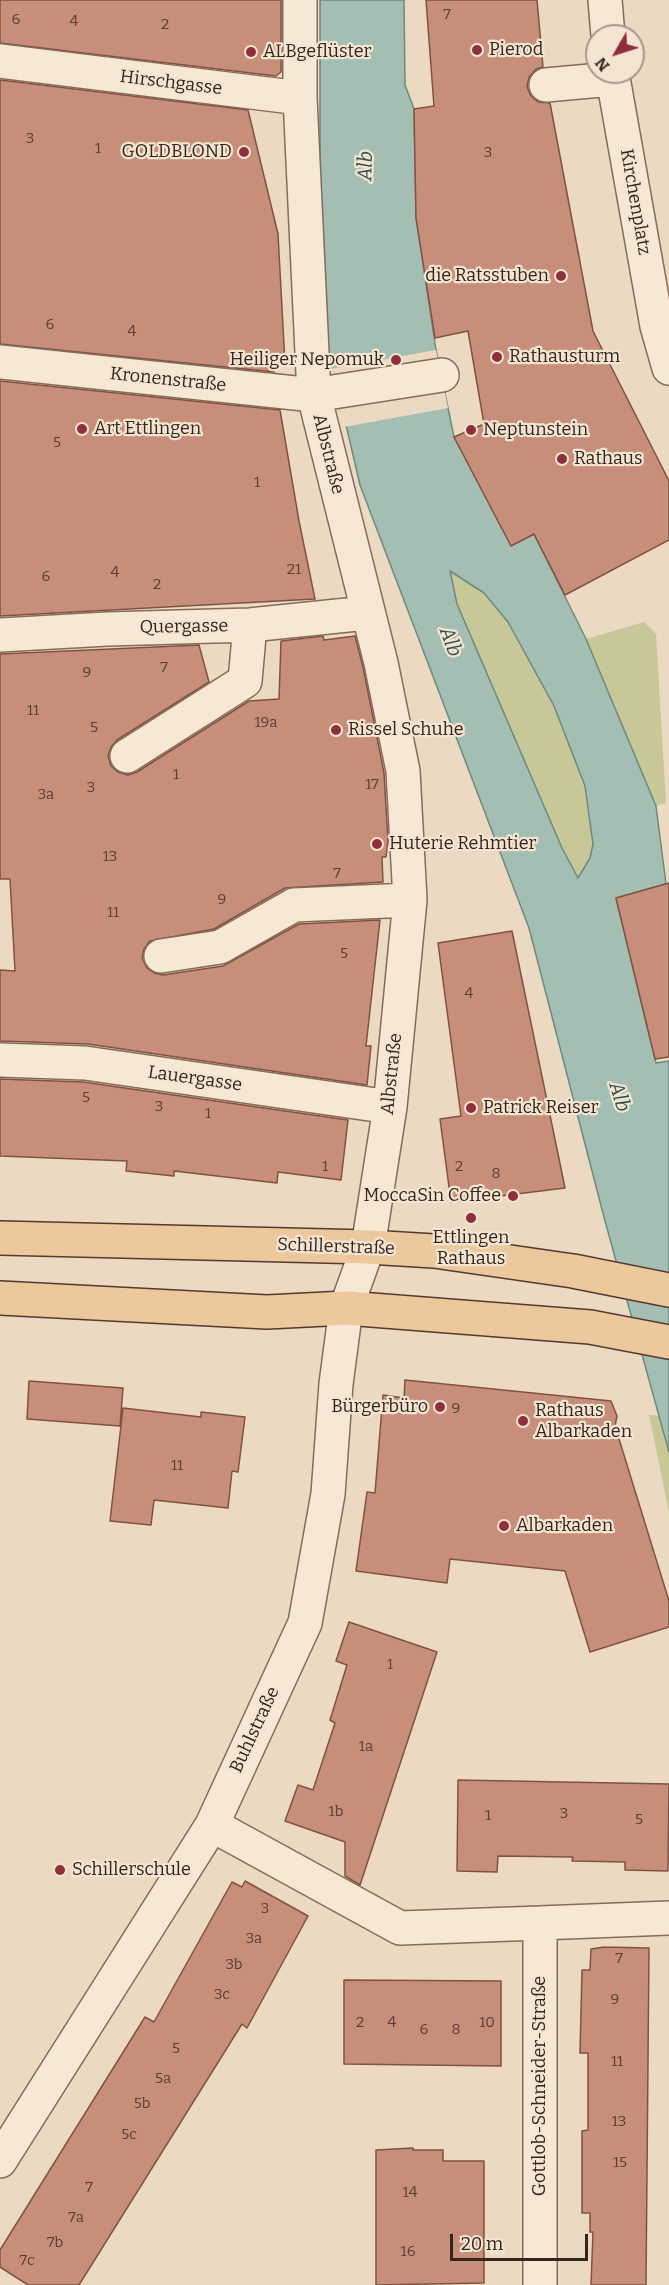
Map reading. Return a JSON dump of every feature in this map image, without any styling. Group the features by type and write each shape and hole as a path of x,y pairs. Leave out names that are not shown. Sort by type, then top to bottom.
{"main road":[{"name":"Schillerstraße","path":"0,1238 368,1246 435,1251 573,1271 669,1290"},
{"path":"0,1299 267,1312 346,1308 590,1328 669,1342"}],"street":[{"name":"Albstraße","path":"300,0 300,98 325,394 367,613 404,771 410,900 390,1107 368,1246"},
{"path":"605,0 607,24"},
{"name":"Hirschgasse","path":"0,61 42,56 300,98"},
{"name":"Kirchenplatz","path":"546,85 585,79"},
{"name":"Kirchenplatz","path":"614,84 663,325 669,368"},
{"name":"Kronenstraße","path":"0,362 325,394 442,375"},
{"name":"Quergasse","path":"0,635 250,625 367,613"},
{"path":"127,756 245,681 250,625"},
{"path":"160,956 220,947 294,905 410,900"},
{"name":"Lauergasse","path":"0,1060 85,1063 390,1107"},
{"name":"Buhlstraße","path":"0,2161 212,1825 305,1623 328,1494 336,1384 346,1308 368,1246"},
{"path":"212,1825 400,1928 669,1918"},
{"name":"Gottlob-Schneider-Straße","path":"540,1923 540,2285"}],"shaded area":[{"path":"449,571 484,593 508,622 554,706 585,786 593,844 590,858 578,879 562,848 457,604"},
{"path":"644,622 656,634 666,803 656,806 586,639"},
{"path":"649,1415 669,1416 669,1512"}],"water":[{"name":"Alb","path":"320,0 404,0 405,85 414,109 416,218 436,350 454,437 511,545 534,534 586,639 656,806 666,884 616,898 656,1063 669,1061 669,1452 605,1221 529,928 360,485 347,429 335,394 320,301","holes":["450,571 484,593 508,622 554,706 585,786 593,844 590,858 578,878 562,848 457,604"]}],"pier":[{"path":"436,350 448,408 344,427 330,369"}],"building":[{"path":"0,0 281,0 281,72 276,76 0,43"},
{"path":"426,0 537,0 543,67 536,69 529,77 527,87 531,96 538,102 550,103 593,331 669,481 669,540 565,595 534,534 511,546 454,437 484,424 468,331 435,338 416,218 414,109 434,106"},
{"path":"0,80 248,110 278,234 285,364 272,362 274,372 0,344"},
{"path":"0,381 280,410 315,599 0,616"},
{"path":"323,636 324,640 355,636 363,667 384,773 388,841 386,857 382,857 383,882 285,888 214,929 150,941 144,949 142,958 147,968 163,975 223,966 299,924 380,920 366,1046 371,1046 367,1085 88,1044 0,1041 0,970 15,971 10,879 0,879 0,654 199,645 209,682 117,740 111,747 108,756 111,766 118,772 128,775 137,772 249,701 279,699 281,641"},
{"path":"669,883 669,1057 655,1059 616,898"},
{"path":"512,931 565,1188 451,1202 440,1119 461,1116 438,943"},
{"path":"0,1079 83,1082 348,1120 341,1180 278,1172 277,1183 174,1171 174,1176 126,1171 127,1161 0,1156"},
{"name":"Albarkaden","path":"405,1380 611,1401 617,1416 615,1426 669,1601 669,1627 590,1652 565,1571 450,1559 447,1583 356,1571 367,1492 375,1493 383,1395 404,1398"},
{"path":"29,1381 123,1388 120,1426 27,1419"},
{"path":"123,1408 201,1417 201,1412 245,1417 238,1472 232,1471 228,1508 154,1500 151,1525 110,1521"},
{"path":"349,1622 437,1652 360,1885 345,1876 345,1842 285,1821 298,1785 313,1790 335,1723 330,1720 347,1665 336,1661"},
{"path":"458,1780 669,1784 668,1871 625,1870 625,1862 572,1861 573,1857 498,1856 497,1872 457,1871"},
{"path":"245,1881 308,1916 247,2028 242,2024 79,2285 28,2285 0,2267 0,2250 145,2017 154,2022 232,1882 242,1887"},
{"path":"649,1948 646,2285 591,2285 593,2232 590,2232 590,2213 582,2213 582,2131 588,2130 588,2053 580,2053 582,1970 590,1970 591,1949"},
{"path":"344,1980 501,1981 501,2066 344,2064"},
{"path":"413,2148 413,2150 443,2150 443,2161 484,2161 484,2283 376,2285 376,2150"}],"place":[{"name":"Pierod","path":"477,50"},
{"name":"ALBgeflüster","path":"251,52"},
{"name":"GOLDBLOND","path":"244,152"},
{"name":"die Ratsstuben","path":"561,276"},
{"name":"Rathausturm","path":"497,357"},
{"name":"Heiliger Nepomuk","path":"396,360"},
{"name":"Art Ettlingen","path":"82,429"},
{"name":"Neptunstein","path":"471,430"},
{"name":"Rathaus","path":"562,459"},
{"name":"Rissel Schuhe","path":"336,730"},
{"name":"Huterie Rehmtier","path":"377,844"},
{"name":"Patrick Reiser","path":"471,1108"},
{"name":"MoccaSin Coffee","path":"513,1196"},
{"name":"Ettlingen Rathaus","path":"471,1218"},
{"name":"Bürgerbüro","path":"440,1407"},
{"name":"Rathaus Albarkaden","path":"523,1421"},
{"name":"Albarkaden","path":"504,1526"},
{"name":"Schillerschule","path":"60,1870"}]}
